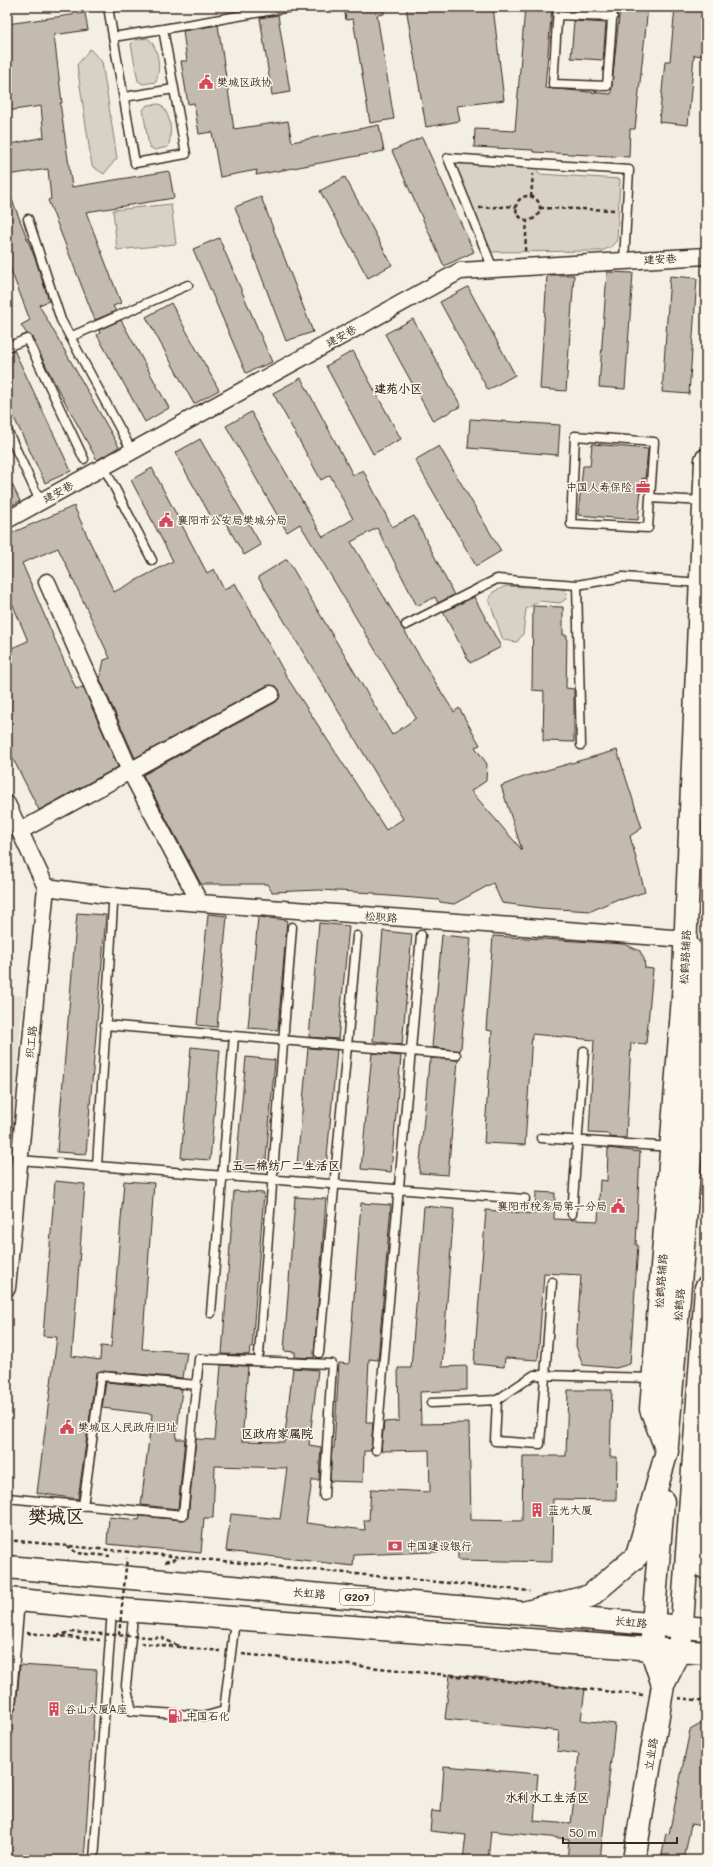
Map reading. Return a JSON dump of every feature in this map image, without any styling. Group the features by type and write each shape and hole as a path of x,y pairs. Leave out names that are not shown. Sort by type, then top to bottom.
{"main road":[{"name":"松鹤路辅路","path":"667,1451 651,1409 672,1147 701,694 706,460"},
{"name":"松鹤路","path":"651,1649 706,963"},
{"path":"680,1651 706,1288"},
{"path":"706,1422 694,1455 702,1557 706,1568"},
{"path":"530,1602 590,1596 637,1556 667,1451"},
{"name":"长虹路","path":"7,1567 530,1602 652,1624 706,1628"},
{"path":"11,1600 706,1653"},
{"path":"651,1649 662,1690"},
{"name":"立业路","path":"634,1860 662,1690 680,1651"}],"street":[{"name":"建安巷","path":"7,520 460,271 706,256"},
{"path":"47,582 130,772 200,903"},
{"path":"20,831 272,694"},
{"path":"8,807 46,887"},
{"name":"松职路","path":"46,887 122,897 686,939"},
{"name":"织工路","path":"7,1288 8,1258 46,887"},
{"path":"686,939 706,963"},
{"path":"7,1706 12,1632 11,1600"}],"lane":[{"path":"108,7 135,163 186,154 163,28"},
{"path":"113,37 291,7"},
{"path":"613,7 613,17 607,86 553,84 558,11 613,17"},
{"path":"124,97 174,89"},
{"path":"493,269 448,158 629,170 624,261"},
{"path":"28,219 61,320 132,451"},
{"path":"70,337 188,285"},
{"path":"7,347 27,339 84,459"},
{"path":"7,430 10,444 40,501"},
{"path":"575,436 654,442 650,498 648,528 571,524 575,436"},
{"path":"104,467 152,560"},
{"path":"650,498 704,501"},
{"path":"406,625 497,579 577,585 623,577 703,583"},
{"path":"577,585 581,745"},
{"path":"97,1166 113,905"},
{"path":"259,1354 292,927"},
{"path":"319,1353 357,936"},
{"path":"376,1450 421,936"},
{"path":"105,1025 456,1055"},
{"path":"211,1313 234,1036"},
{"path":"572,1214 584,1051"},
{"path":"541,1138 672,1147"},
{"path":"19,1160 525,1199"},
{"path":"497,1400 495,1441 540,1444 552,1282"},
{"path":"7,1498 182,1516 199,1358 332,1364 324,1496"},
{"path":"431,1403 497,1400 534,1374 654,1378"},
{"path":"83,1506 101,1376 197,1384"},
{"path":"94,1860 110,1640 118,1609 133,1618 126,1685 132,1711 206,1716 224,1711 234,1620 246,1619"}],"path":[{"path":"531,197 534,164"},
{"path":"531,197 537,200 540,208 538,216 527,220 518,214 517,206 520,200 531,197"},
{"path":"468,209 517,206"},
{"path":"540,208 626,210"},
{"path":"524,267 527,220"},
{"path":"7,1540 182,1557 530,1602"},
{"path":"67,1546 77,1552 113,1556"},
{"path":"120,1557 135,1558"},
{"path":"158,1561 166,1562 182,1557"},
{"path":"119,1635 127,1558"},
{"path":"12,1632 110,1640"},
{"path":"57,1636 70,1632 162,1638 181,1647"},
{"path":"130,1642 662,1690 706,1701"}],"shaded area":[{"path":"148,38 155,47 157,53 159,64 158,76 156,82 143,84 138,81 131,44 135,40"},
{"path":"90,49 102,62 117,158 104,174 92,166 77,65"},
{"path":"160,104 164,108 169,118 171,130 170,142 168,147 155,150 149,147 143,110 147,105"},
{"path":"448,158 533,164 540,174 620,179 617,240 611,247 601,251 486,252"},
{"path":"171,204 176,244 117,250 113,210"},
{"path":"506,586 564,589 567,594 566,599 560,603 539,601 526,609 523,634 517,642 503,640 489,600 493,592"},
{"path":"7,995 23,996 7,1197"}],"building":[{"path":"344,7 384,7 384,14 377,15 394,119 370,123 353,19 346,20"},
{"path":"406,7 493,7 504,100 457,106 460,121 426,127"},
{"path":"525,7 552,7 545,88 611,94 620,7 648,7 635,129 630,129 629,157 474,147 475,129 515,131"},
{"path":"675,7 706,7 703,56 694,55 688,125 659,122 665,61 670,61"},
{"path":"85,13 88,30 54,35 62,103 60,103 72,187 169,171 174,198 86,212 121,303 113,306 116,311 95,320 48,200 51,199 48,169 7,175 7,145 44,137 41,106 7,111 7,24"},
{"path":"278,15 290,92 272,95 260,18"},
{"path":"574,21 606,23 603,60 571,58"},
{"path":"218,25 234,129 288,121 292,142 379,125 384,151 256,175 257,170 220,177 212,132 199,134 194,103 188,104 181,61 187,61 183,31"},
{"path":"422,137 474,252 444,266 392,151"},
{"path":"345,177 392,265 368,278 320,191"},
{"path":"7,187 36,261 49,301 39,305 119,447 97,460 53,380 32,337 27,334 21,325 30,320 7,260"},
{"path":"261,197 313,332 286,341 235,207"},
{"path":"219,238 272,362 246,373 193,249"},
{"path":"607,272 633,273 625,389 599,387"},
{"path":"547,275 574,275 566,391 540,389"},
{"path":"670,276 697,278 689,394 662,392"},
{"path":"468,287 515,375 488,390 440,302"},
{"path":"171,303 219,390 194,404 146,317"},
{"path":"413,319 461,406 433,421 385,334"},
{"path":"121,320 169,408 145,422 97,335 100,333 99,330"},
{"path":"14,350 71,471 45,483 7,403 7,352"},
{"path":"353,351 401,439 373,454 326,366"},
{"path":"301,378 353,475 363,470 392,527 414,516 454,595 438,603 435,597 417,606 377,528 351,542 440,690 454,712 459,708 480,745 475,747 487,764 486,781 471,791 522,850 501,786 526,776 617,750 642,828 630,836 645,892 620,900 620,898 591,911 541,908 502,903 493,883 454,904 440,902 439,900 376,895 375,893 319,890 272,892 267,884 201,884 143,775 276,702 279,699 279,690 276,686 266,686 135,758 100,679 104,660 110,658 58,548 22,563 76,689 83,687 118,767 39,810 7,747 7,650 28,641 7,591 7,535 74,506 114,592 173,561 131,480 152,468 207,573 214,569 224,590 235,583 288,679 386,830 403,819 258,577 287,559 392,735 416,718 300,524 287,532 226,426 251,412 323,537 353,519 330,475 321,480 273,393"},
{"path":"470,419 560,425 558,455 468,448"},
{"path":"200,439 261,545 244,555 221,515 213,520 175,453"},
{"path":"592,444 648,449 645,479 642,478 638,520 578,515 583,466 590,466"},
{"path":"439,446 501,551 476,566 415,460"},
{"path":"7,474 20,501 7,508"},
{"path":"474,597 501,647 470,663 443,612"},
{"path":"533,606 563,607 563,635 567,635 566,688 574,689 574,742 543,741 544,691 532,690"},
{"path":"77,913 106,915 86,1154 57,1152"},
{"path":"208,914 227,916 217,1027 197,1025"},
{"path":"258,917 287,920 278,1030 248,1028"},
{"path":"319,923 349,926 338,1039 309,1037"},
{"path":"383,931 412,934 402,1045 373,1041"},
{"path":"442,935 471,938 461,1048 459,1051 432,1047"},
{"path":"493,936 624,944 640,951 644,959 645,968 653,969 646,1044 631,1043 626,1138 609,1137 609,1134 589,1133 594,1040 532,1034 525,1145 484,1143 492,1031 486,1030"},
{"path":"191,1047 220,1050 210,1160 181,1158"},
{"path":"308,1048 337,1050 326,1167 297,1164"},
{"path":"372,1053 401,1056 391,1172 361,1169"},
{"path":"246,1057 275,1060 265,1170 236,1167"},
{"path":"431,1058 458,1060 448,1175 419,1173 429,1062 431,1062"},
{"path":"608,1148 640,1152 636,1245 638,1245 630,1364 616,1368 583,1365 576,1346 581,1275 544,1273 538,1360 505,1358 504,1367 474,1364 486,1210 535,1214 536,1192 555,1193 554,1219 598,1221 600,1180 607,1181"},
{"path":"55,1181 85,1184 72,1356 100,1360 101,1346 111,1347 124,1181 154,1183 142,1349 187,1352 183,1378 102,1371 96,1373 78,1499 37,1493 57,1337 43,1336"},
{"path":"234,1191 264,1193 252,1348 250,1348 249,1355 222,1354"},
{"path":"295,1197 326,1199 314,1358 295,1357 295,1352 284,1351"},
{"path":"361,1203 391,1205 378,1360 369,1359 366,1422 373,1422 371,1451 364,1451 363,1482 330,1481 332,1448 334,1448 339,1363 349,1364"},
{"path":"424,1206 454,1209 442,1367 467,1366 467,1390 420,1392 421,1424 469,1423 471,1520 522,1521 523,1456 566,1456 568,1390 612,1390 610,1457 617,1457 616,1500 553,1499 552,1562 458,1560 458,1551 354,1555 353,1566 226,1551 231,1514 280,1519 287,1468 215,1466 213,1518 204,1518 201,1553 107,1544 109,1517 139,1520 140,1516 182,1520 188,1518 196,1439 215,1440 221,1365 248,1366 242,1441 284,1442 293,1368 318,1370 309,1445 321,1447 319,1480 312,1480 306,1523 365,1530 364,1520 369,1520 371,1489 430,1492 429,1450 381,1451 384,1422 399,1421 398,1368 411,1368"},
{"path":"106,1382 182,1389 176,1439 185,1439 178,1509 141,1505 152,1414 102,1408"},
{"path":"20,1665 97,1670 84,1860 7,1860 7,1795 13,1713 16,1707"},
{"path":"450,1674 585,1689 581,1720 615,1724 600,1860 567,1860 569,1839 491,1831 488,1860 463,1860 466,1835 430,1831 432,1811 441,1812 444,1766 538,1774 534,1821 571,1824 579,1754 557,1751 559,1731 445,1719"},
{"path":"706,1721 706,1803 701,1826 691,1824 684,1860 661,1860 666,1833 669,1834 690,1730"}],"place":[{"name":"樊城区政协","path":"206,82"},
{"name":"中国人寿保险","path":"643,487"},
{"name":"襄阳市公安局樊城分局","path":"166,520"},
{"name":"襄阳市税务局第一分局","path":"618,1206"},
{"name":"樊城区人民政府旧址","path":"67,1427"},
{"name":"蓝光大厦","path":"537,1510"},
{"name":"中国建设银行","path":"395,1546"},
{"name":"谷山大厦A座","path":"54,1709"},
{"name":"中国石化","path":"175,1716"}],"district":[{"name":"建苑小区","path":"398,389"},
{"name":"五一棉纺厂二生活区","path":"286,1166"},
{"name":"区政府家属院","path":"277,1434"},
{"name":"樊城区","path":"56,1516"},
{"name":"水利水工生活区","path":"547,1798"}]}
